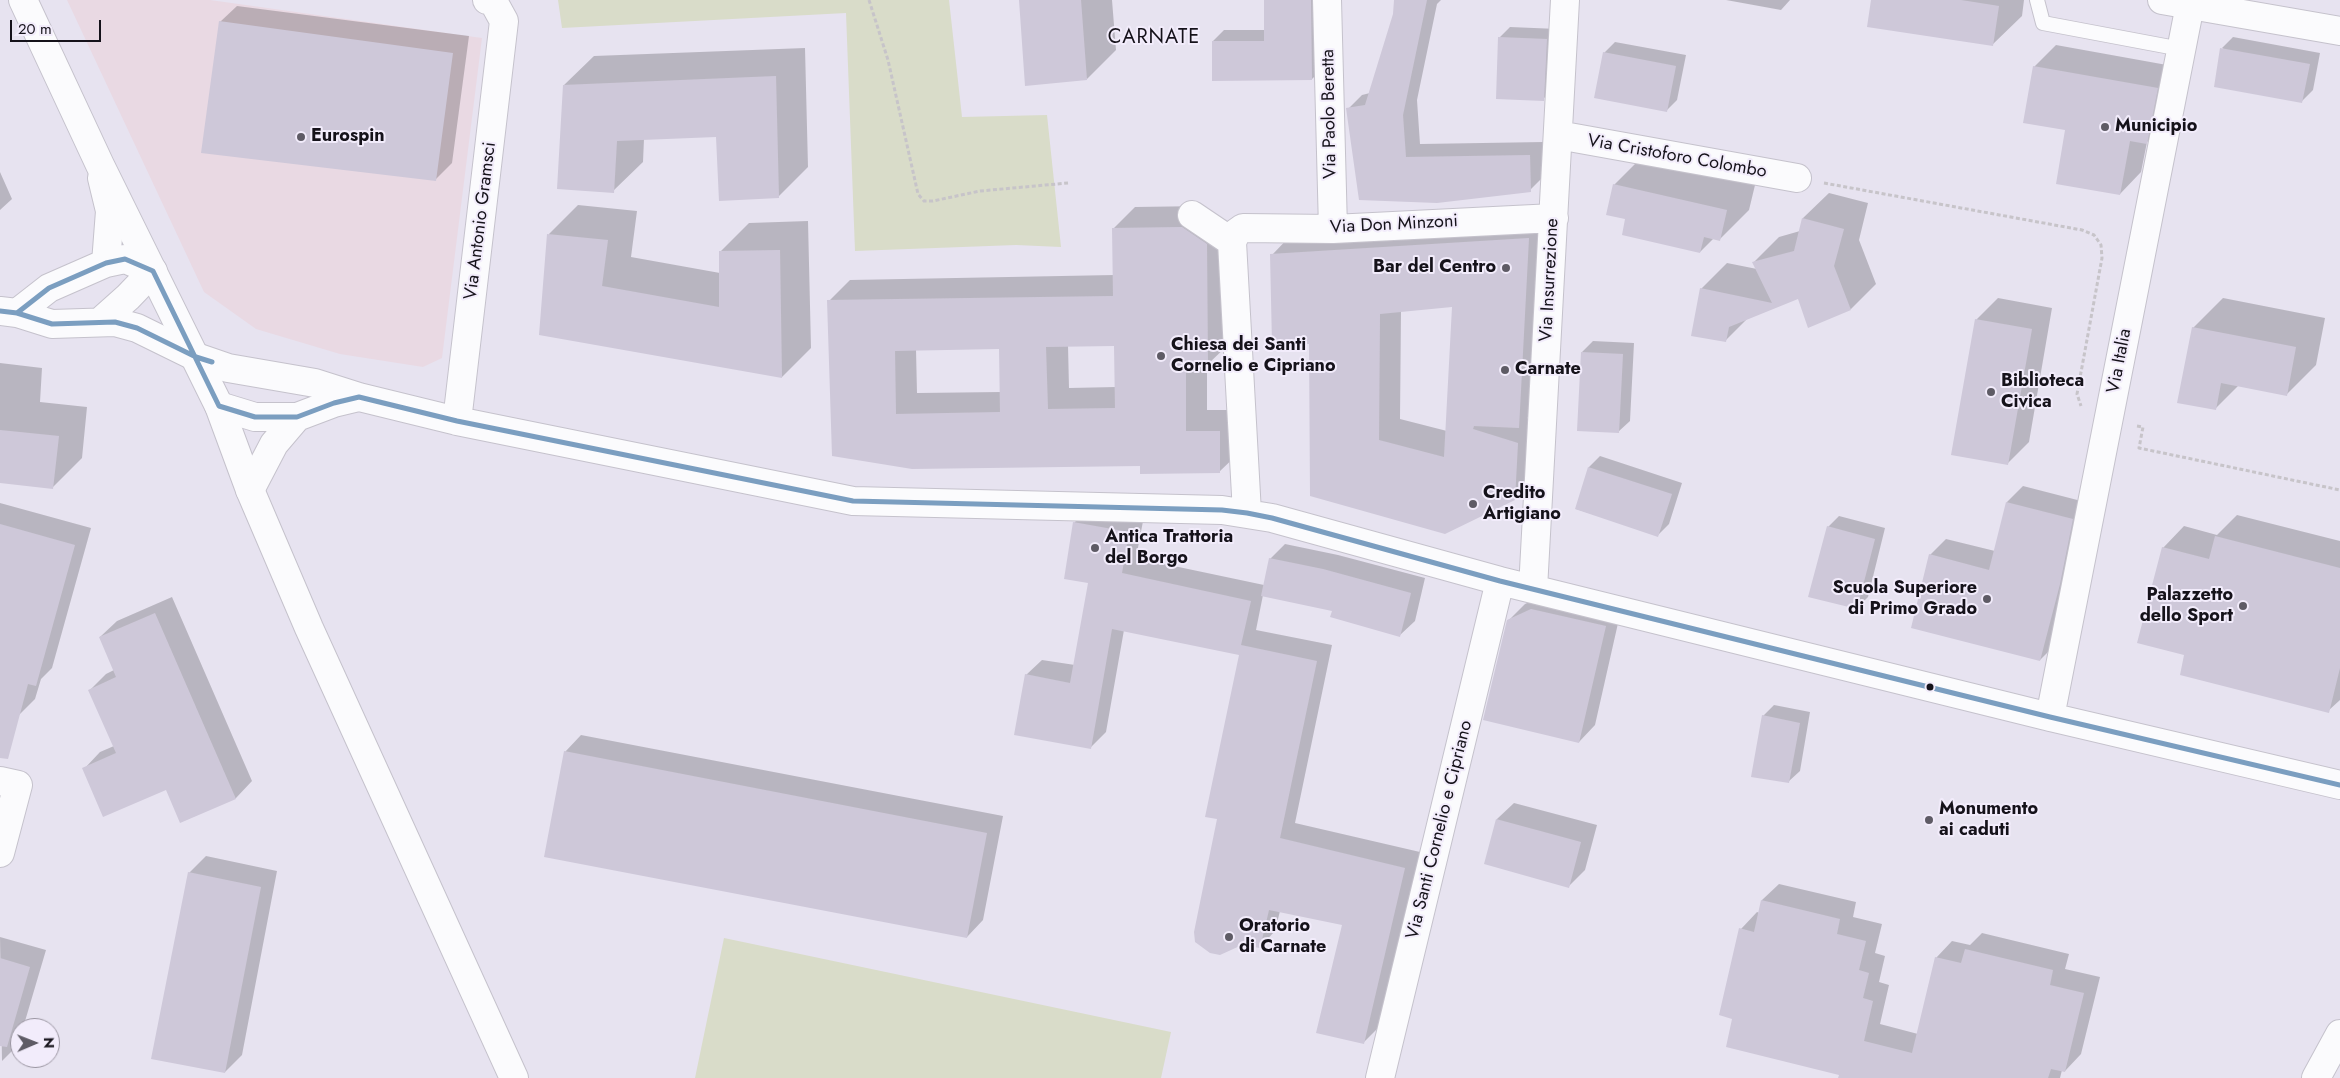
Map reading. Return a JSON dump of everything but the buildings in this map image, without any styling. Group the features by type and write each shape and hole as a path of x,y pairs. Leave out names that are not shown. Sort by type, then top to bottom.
{"street":[{"path":"22,0 100,165 219,406 250,490 309,628 514,1078"},
{"name":"Via Antonio Gramsci","path":"457,421 508,11 487,0"},
{"name":"Via Paolo Beretta","path":"1327,0 1333,229"},
{"name":"Via Insurrezione","path":"1533,589 1565,0"},
{"path":"2162,0 2340,31"},
{"name":"Via Italia","path":"2050,717 2190,5"},
{"name":"Via Cristoforo Colombo","path":"1558,135 1797,178"},
{"path":"100,165 110,211 106,263"},
{"path":"1192,215 1234,238 1246,513"},
{"name":"Via Don Minzoni","path":"1234,238 1243,228 1333,229 1554,218"},
{"path":"8,312 49,288 106,263 125,259 153,270"},
{"path":"100,322 128,297 153,270"},
{"path":"8,312 52,324 115,322 137,328 196,357 228,368 315,383 359,398 457,421 853,500 1246,513 1272,518 1500,581 2050,717 2340,785"},
{"path":"219,406 241,394 280,378"},
{"path":"219,406 255,418 297,418 334,403 359,398"},
{"path":"250,490 274,444 297,418"},
{"name":"Via Santi Cornelio e Cipriano","path":"1380,1078 1500,581"},
{"path":"0,781 18,786 0,853"},
{"path":"2316,1078 2340,1034"}],"lane":[{"path":"2037,0 2042,23 2181,49"}],"path":[{"path":"868,0 888,60 918,194 924,201 933,201 980,191 1068,183"},
{"path":"1797,178 2082,230 2094,235 2101,245 2102,258 2077,394 2083,409 2090,414 2108,420 2143,427 2139,448 2340,490"}],"shaded area":[{"name":"Eurospin","path":"67,0 210,0 482,38 442,358 423,367 340,354 256,329 204,292"}],"green space":[{"path":"558,0 949,0 962,117 1047,115 1061,247 1016,245 855,251 846,13 562,28"},
{"path":"724,938 1171,1032 1161,1078 695,1078"}],"transit line":[{"path":"0,311 17,313 49,288 106,263 125,259 153,271 219,406 255,417 297,417 334,403 359,397 457,421 853,501 1222,510 1247,513 1272,518 1500,581 2050,717 2340,785"},
{"path":"0,311 17,313 52,324 115,322 137,328 196,357 212,362"}],"place":[{"name":"Municipio","path":"2105,127"},
{"name":"Eurospin","path":"301,137"},
{"name":"Bar del Centro","path":"1506,268"},
{"name":"Chiesa dei Santi Cornelio e Cipriano","path":"1161,356"},
{"name":"Carnate","path":"1505,370"},
{"name":"Biblioteca Civica","path":"1991,392"},
{"name":"Credito Artigiano","path":"1473,504"},
{"name":"Antica Trattoria del Borgo","path":"1095,548"},
{"name":"Scuola Superiore di Primo Grado","path":"1987,599"},
{"name":"Palazzetto dello Sport","path":"2243,606"},
{"name":"Monumento ai caduti","path":"1929,820"},
{"name":"Oratorio di Carnate","path":"1229,937"}],"district":[{"name":"CARNATE","path":"1154,38"}]}
